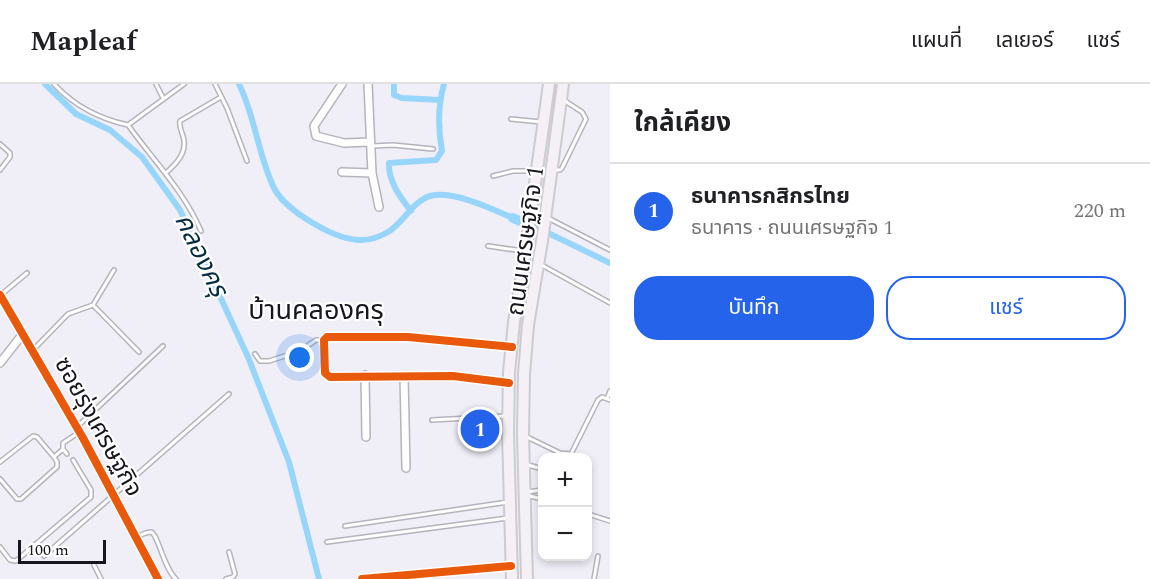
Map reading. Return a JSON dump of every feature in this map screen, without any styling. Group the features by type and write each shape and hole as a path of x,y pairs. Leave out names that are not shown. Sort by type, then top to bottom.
{"main road":[{"name":"ถนนเศรษฐกิจ 1","path":"512,579 509,383 512,347 549,84"},
{"name":"ถนนเศรษฐกิจ 1","path":"527,579 523,435 524,374 528,325 543,238 563,84"}],"street":[{"path":"342,84 314,126 316,136 344,143 370,144"},
{"path":"368,84 372,173 379,207"},
{"path":"342,172 372,173"},
{"name":"ซอยรุ่งเศรษฐกิจ","path":"0,295 78,430 158,579"},
{"path":"0,363 22,335"},
{"path":"509,383 453,376 327,376 324,340 327,337 408,337 512,347"},
{"path":"365,375 366,436"},
{"path":"404,376 406,468"},
{"path":"362,579 511,566"}],"lane":[{"path":"54,84 88,110 108,121 128,125 185,199 201,231"},
{"path":"156,84 164,99"},
{"path":"128,125 184,84"},
{"path":"215,84 247,162"},
{"path":"166,173 179,162 185,144 179,126 180,121 222,97"},
{"path":"551,170 557,171 562,168 586,119 582,112 561,99"},
{"path":"511,119 543,123"},
{"path":"0,144 10,157 0,170"},
{"path":"370,144 433,149"},
{"path":"493,177 513,171 536,171"},
{"path":"545,218 610,250"},
{"path":"488,246 525,251"},
{"path":"539,263 610,303"},
{"path":"32,350 68,314 93,304 114,270"},
{"path":"0,295 27,273"},
{"path":"93,304 139,352"},
{"path":"300,351 316,340 324,340"},
{"path":"67,454 63,449 63,443 163,346"},
{"path":"255,354 261,361 269,361 291,354"},
{"path":"523,435 561,453 571,454 598,400 602,397 609,399 610,391"},
{"path":"44,556 229,394"},
{"path":"432,420 508,416"},
{"path":"0,462 33,436 37,436 57,462 57,467 21,499 17,499 0,479"},
{"path":"54,457 63,449"},
{"path":"0,547 10,561 16,561 90,497 91,490 73,460"},
{"path":"524,464 538,468"},
{"path":"524,494 538,491"},
{"path":"524,494 538,498"},
{"path":"345,526 510,502"},
{"path":"592,515 610,521"},
{"path":"327,542 510,518"},
{"path":"137,537 150,532 157,537 167,568 176,579"},
{"path":"226,579 235,574 230,552"},
{"path":"594,579 598,556"},
{"path":"94,565 101,579"}],"waterway":[{"name":"คลองครุ","path":"45,84 76,114 110,130 142,157 180,210 248,357 289,462 319,579"},
{"name":"คลองครุ","path":"239,84 274,188 280,197 300,215 326,230 351,239 376,238 393,228 418,202 430,196 439,195 472,201 513,218"},
{"path":"394,84 394,95 402,98 440,100"},
{"path":"411,211 390,176 389,163 436,160 442,151 439,117 444,84"},
{"path":"513,218 546,232"},
{"name":"คลองครุ","path":"546,232 610,263"}],"cycle path":[{"path":"0,295 83,438 158,579"},
{"path":"509,383 453,376 330,377 325,373 324,340 327,337 408,337 512,347"},
{"path":"362,579 511,566"}],"place":[{"name":"ธนาคารกสิกรไทย","path":"480,429"}],"district":[{"name":"บ้านคลองครุ","path":"316,311"}]}
